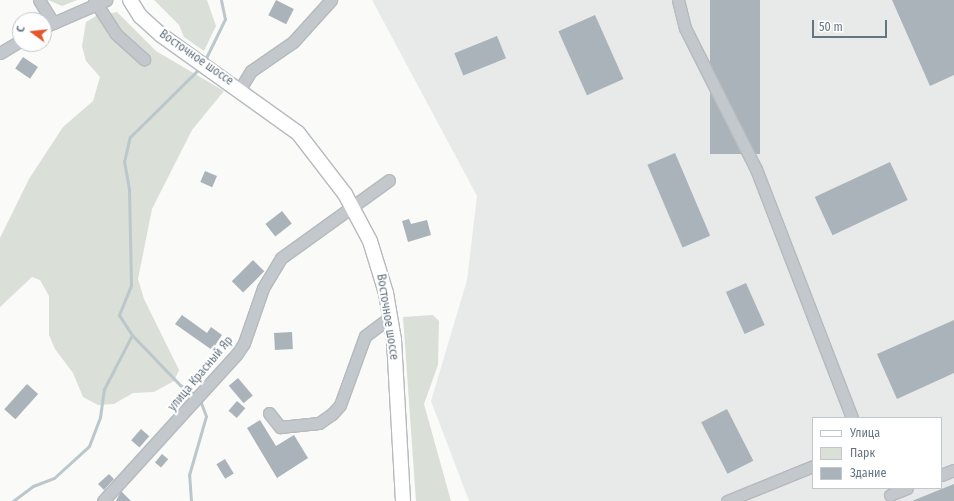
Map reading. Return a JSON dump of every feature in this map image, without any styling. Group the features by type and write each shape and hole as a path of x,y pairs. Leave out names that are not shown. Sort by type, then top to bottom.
{"main road":[{"name":"Восточное шоссе","path":"130,0 140,16 184,52 240,89 303,139 334,175 353,208 370,241 390,317 403,501"}],"street":[{"path":"39,0 43,12"},
{"path":"240,89 251,71 293,42 331,0"},
{"path":"678,0 685,28 756,169 852,417"},
{"path":"52,23 99,2 116,34 144,59"},
{"path":"1,52 12,46"},
{"name":"улица Красный Яр","path":"103,501 236,355 244,343 263,288 281,258 353,208 389,180"},
{"path":"269,413 280,427 319,423 332,414 340,405 365,336 390,317"},
{"path":"727,501 812,466"},
{"path":"942,475 954,470"},
{"path":"890,495 905,489"}],"shaded area":[{"path":"372,0 954,0 954,501 469,501 431,401 467,280 477,196"}],"green space":[{"path":"48,0 77,0 62,6"},
{"path":"154,0 207,0 216,26 204,51 184,37 179,25"},
{"path":"117,12 156,51 224,91 192,130 152,209 138,279 144,299 179,370 174,381 154,392 133,393 114,404 98,405 83,397 73,373 55,349 49,335 49,296 40,280 32,277 0,307 0,238 29,179 63,127 93,101 100,77 86,61 82,46 86,22 96,16"},
{"path":"433,315 439,321 438,365 424,404 451,501 416,501 403,317"}],"building":[{"path":"276,0 294,9 286,24 268,15"},
{"path":"710,0 760,0 760,154 710,154"},
{"path":"892,0 954,0 954,75 930,86"},
{"path":"595,15 623,79 587,95 558,31"},
{"path":"497,36 506,58 463,75 454,53"},
{"path":"23,57 38,67 30,79 15,69"},
{"path":"675,153 710,236 683,248 647,165"},
{"path":"890,162 908,200 833,235 815,197"},
{"path":"205,171 217,176 212,187 200,182"},
{"path":"282,211 292,224 275,237 265,224"},
{"path":"409,219 411,224 427,220 431,235 408,242 402,221"},
{"path":"253,260 264,271 243,293 232,281"},
{"path":"746,283 765,325 745,334 726,292"},
{"path":"182,315 207,333 211,327 222,335 212,350 175,324"},
{"path":"954,320 954,373 897,399 877,354"},
{"path":"292,332 293,349 275,350 274,333"},
{"path":"238,378 253,396 244,403 229,386"},
{"path":"27,384 38,394 15,419 4,409"},
{"path":"237,401 245,408 237,418 228,411"},
{"path":"727,409 753,461 727,474 701,422"},
{"path":"260,420 276,446 294,435 308,458 277,478 247,428"},
{"path":"141,429 149,436 139,448 131,440"},
{"path":"162,454 168,459 161,468 155,462"},
{"path":"225,459 234,474 225,479 216,464"},
{"path":"109,474 114,479 104,490 98,484"},
{"path":"954,484 954,501 912,501 942,489"},
{"path":"121,491 131,501 116,501"}],"waterway":[{"path":"204,62 225,19 221,0"},
{"path":"13,501 33,486 54,478 89,446 100,417 104,389 132,335 119,315 131,285 129,189 124,162 130,137 200,68"},
{"path":"132,335 180,385 196,395"},
{"path":"191,501 189,475 206,416 199,398"}]}
